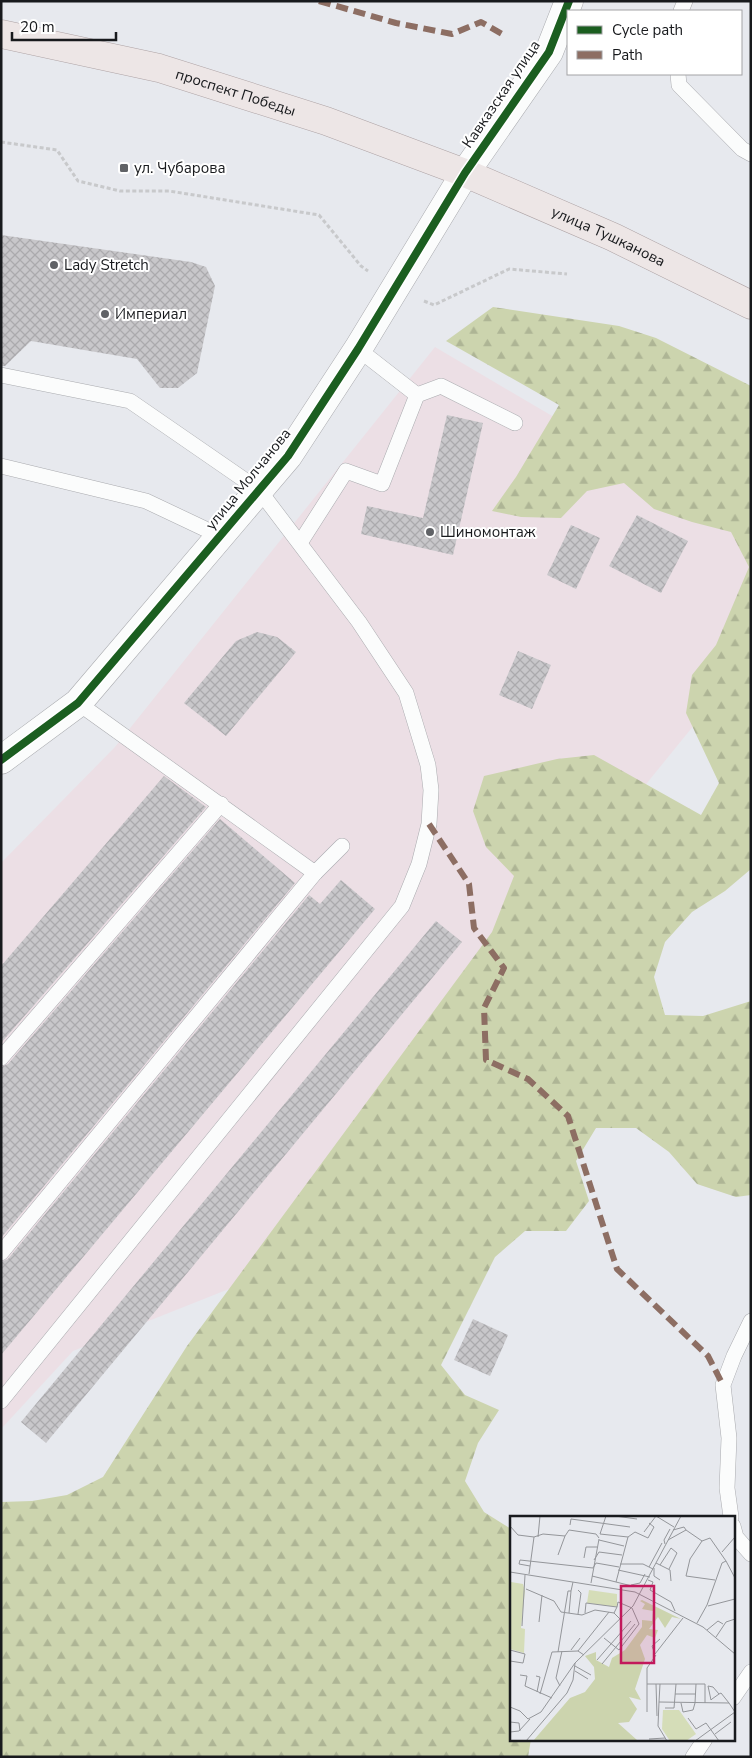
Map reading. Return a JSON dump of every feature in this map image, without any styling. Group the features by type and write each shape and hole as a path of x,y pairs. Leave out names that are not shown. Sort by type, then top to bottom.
{"main road":[{"name":"проспект Победы","path":"1,34 159,68 326,121 465,173"},
{"name":"улица Тушканова","path":"465,173 613,237 751,304"}],"street":[{"name":"Кавказская улица","path":"465,173 548,52 569,1"},
{"name":"улица Молчанова","path":"1,760 78,703 288,456 358,349 465,173"}],"lane":[{"path":"678,75 679,85 742,149 751,154"},
{"path":"358,349 417,395"},
{"path":"1,375 130,401 259,490 359,622 406,693 428,765 432,790 429,824 419,864 402,906 1,1401"},
{"path":"300,543 346,471 382,484 417,395 440,386 515,423"},
{"path":"1,466 146,501 220,536"},
{"path":"78,703 315,873"},
{"path":"1,1058 221,804"},
{"path":"1,1253 315,873 342,846"},
{"path":"731,1516 727,1488 729,1438 723,1385 751,1321"},
{"path":"734,1530 736,1537 751,1554"},
{"path":"734,1697 751,1672"},
{"path":"692,1757 704,1740"}],"path":[{"path":"1,142 57,150 78,180 120,191 170,191 319,215 361,266 396,288 434,305 509,269 567,274"}],"shaded area":[{"path":"435,347 751,533 751,655 239,1285 73,1351 1,1429 1,863 115,747"}],"green space":[{"path":"493,307 619,326 656,338 751,386 751,869 725,891 692,912 665,942 654,977 665,1015 703,1016 751,1001 751,1195 736,1197 697,1184 669,1152 636,1128 596,1128 576,1161 589,1201 566,1231 525,1231 495,1257 441,1365 465,1395 499,1410 478,1443 465,1481 484,1512 510,1528 510,1740 531,1740 528,1757 1,1757 1,1502 32,1501 67,1495 103,1477 187,1346 492,932 514,876 486,847 473,811 484,776 557,759 594,755 701,815 719,783 686,713 692,675 716,645 749,567 731,532 692,522 654,509 624,483 587,491 561,518 521,517 492,511 516,477 559,405 446,341"}],"building":[{"name":"Империал","path":"1,235 191,262 206,267 215,286 197,373 178,388 160,388 137,359 31,341 5,366 1,366"},
{"path":"447,415 483,423 453,555 361,534 367,506 423,518"},
{"path":"637,515 688,541 661,593 609,566"},
{"path":"571,525 600,538 576,589 547,575"},
{"path":"257,632 277,637 296,652 226,736 184,703 236,641"},
{"path":"518,651 551,665 532,709 499,695"},
{"path":"164,776 206,807 1,1043 1,966"},
{"path":"220,819 295,883 1,1238 1,1067 8,1064"},
{"path":"341,880 375,909 1,1355 1,1262 8,1259 309,895 320,904"},
{"path":"436,921 462,942 46,1443 21,1422"},
{"path":"473,1319 508,1335 490,1376 454,1360"}],"marked path":[{"path":"319,1 396,23 452,34 481,22 502,34"},
{"path":"429,824 469,884 474,928 504,968 484,1008 486,1060 528,1079 568,1116 617,1269 708,1356 723,1385"}],"cycle path":[{"path":"1,760 78,703 288,456 358,349 465,173 549,52 569,1"}],"place":[{"name":"ул. Чубарова","path":"124,168"},
{"name":"Lady Stretch","path":"54,265"},
{"name":"Империал","path":"105,314"},
{"name":"Шиномонтаж","path":"430,532"}]}
